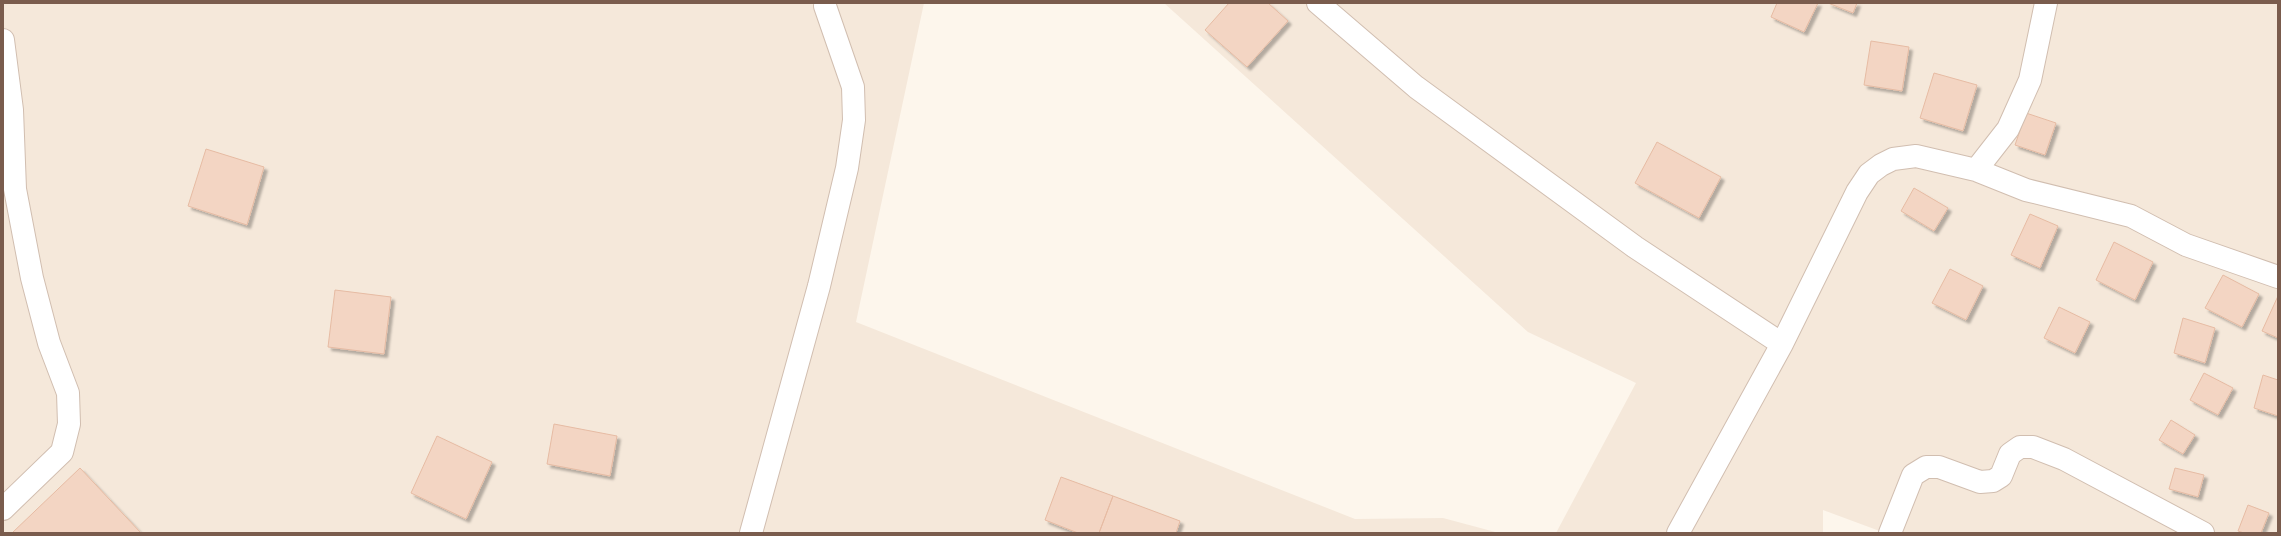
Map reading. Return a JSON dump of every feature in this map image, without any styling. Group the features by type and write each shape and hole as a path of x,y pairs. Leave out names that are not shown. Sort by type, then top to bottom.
{"street":[{"path":"1318,3 1416,87 1448,111 1635,247 1782,344"},
{"path":"1976,170 2008,129 2030,80 2046,3"},
{"path":"750,533 819,286 846,168 854,120 853,87 825,6"},
{"path":"3,40 12,110 15,189 32,278 50,343 68,393 69,424 62,452 3,510"},
{"path":"1678,533 1782,344 1858,192 1869,174 1893,159 1916,156 1976,170 2026,190 2130,216 2186,245 2278,278"},
{"path":"1890,533 1913,475 1926,467 1939,467 1980,482 1993,481 2001,476 2010,454 2020,447 2033,447 2064,459 2202,533"}],"shaded area":[{"path":"3,3 924,3 856,322 1355,519 1443,518 1499,533 3,533"},
{"path":"1164,3 2278,3 2278,533 1885,533 1823,510 1823,533 1556,533 1636,383 1528,332"}],"building":[{"path":"1229,3 1268,3 1288,21 1247,67 1205,30"},
{"path":"1777,3 1818,3 1804,32 1771,17"},
{"path":"1828,3 1857,3 1853,13"},
{"path":"1871,41 1909,47 1902,91 1864,85"},
{"path":"1934,73 1977,85 1963,131 1920,118"},
{"path":"2026,113 2056,123 2045,155 2015,145"},
{"path":"1657,142 1721,177 1699,218 1635,183"},
{"path":"206,149 264,167 247,225 188,206"},
{"path":"1914,188 1948,208 1934,231 1901,211"},
{"path":"2030,214 2058,226 2040,268 2011,255"},
{"path":"2114,242 2153,262 2135,300 2096,280"},
{"path":"1950,269 1983,286 1966,320 1932,303"},
{"path":"2223,275 2259,294 2242,327 2205,308"},
{"path":"335,290 391,297 384,354 328,347"},
{"path":"2278,296 2278,338 2262,331"},
{"path":"2059,307 2090,322 2075,353 2044,338"},
{"path":"2183,318 2215,328 2205,363 2174,353"},
{"path":"2204,373 2233,388 2218,415 2190,400"},
{"path":"2263,375 2278,380 2278,416 2254,408"},
{"path":"2171,420 2195,435 2183,454 2159,440"},
{"path":"554,424 617,436 610,476 547,464"},
{"path":"437,436 492,462 466,519 411,493"},
{"path":"80,468 141,533 12,533"},
{"path":"2175,468 2204,475 2198,497 2169,489"},
{"path":"1061,477 1113,496 1099,533 1078,533 1045,520"},
{"path":"1113,496 1180,521 1176,533 1099,533"},
{"path":"2248,505 2269,513 2261,533 2244,533 2238,531"}]}
